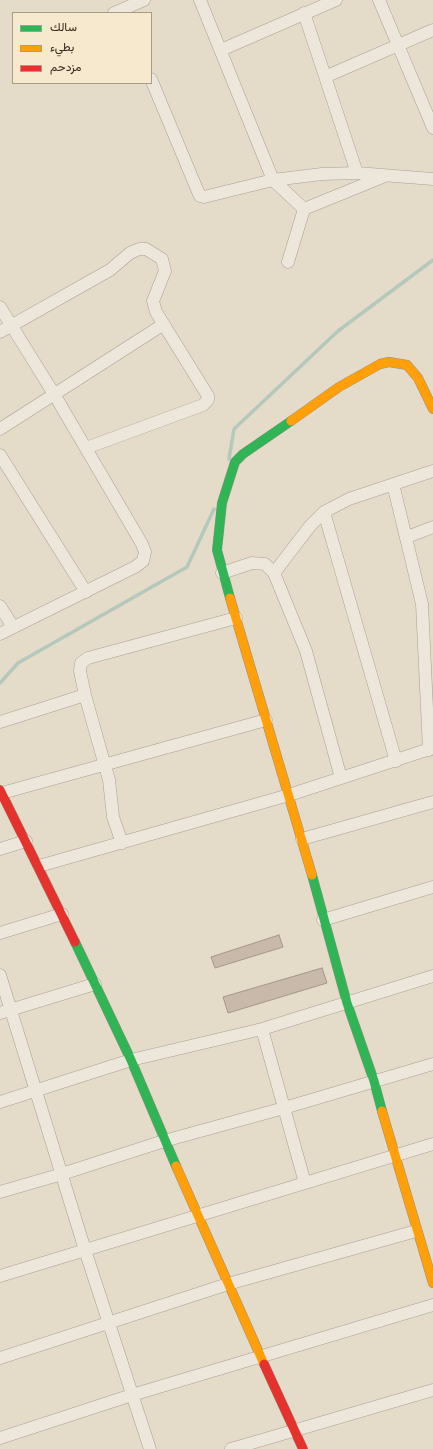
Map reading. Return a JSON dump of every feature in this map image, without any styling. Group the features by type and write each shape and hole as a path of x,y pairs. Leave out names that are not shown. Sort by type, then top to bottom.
{"street":[{"path":"120,12 144,0"},
{"path":"200,0 273,180 304,209"},
{"path":"221,50 336,0"},
{"path":"378,0 433,128"},
{"path":"304,13 327,76 357,173"},
{"path":"327,76 433,30"},
{"path":"152,81 200,196 204,197 273,180 322,174 357,173 433,179"},
{"path":"304,209 388,175"},
{"path":"288,262 304,209"},
{"path":"0,332 110,270 130,253 139,249 146,249 162,259 165,271 153,301 156,312 208,396 208,400 203,405 86,448"},
{"path":"0,307 86,448 142,544 145,552 142,561 135,567 0,634"},
{"path":"0,429 164,324"},
{"path":"433,409 418,378 407,365 389,362 380,364 339,387 243,454 235,462 222,503 217,550 222,573 302,839 347,1004 374,1081 416,1231 433,1283"},
{"path":"0,455 86,592"},
{"path":"274,573 310,526 324,512 349,499 433,471"},
{"path":"40,866 122,844 289,795 431,749 422,604 394,484"},
{"path":"324,512 396,760"},
{"path":"407,537 433,527"},
{"path":"222,573 252,562 265,564 274,573 306,651 341,778"},
{"path":"0,606 13,627"},
{"path":"122,844 113,817 111,790 85,695 80,671 81,663 88,658 236,618"},
{"path":"0,722 85,695"},
{"path":"266,720 1,792 40,866 131,1060 197,1217 303,1449"},
{"path":"302,839 433,802"},
{"path":"0,849 26,841"},
{"path":"323,920 433,887"},
{"path":"0,933 62,914"},
{"path":"0,975 6,1012 36,1091 85,1250 150,1449"},
{"path":"0,1102 131,1060 262,1029 347,1004 433,976"},
{"path":"6,1012 95,984"},
{"path":"262,1029 305,1183"},
{"path":"0,1192 62,1174 164,1141 284,1108 433,1064"},
{"path":"0,1276 433,1144"},
{"path":"0,1358 228,1284 416,1231"},
{"path":"0,1438 132,1395 433,1305"},
{"path":"231,1449 433,1390"}],"building":[{"path":"279,935 283,947 215,968 211,957"},
{"path":"322,968 327,983 228,1013 223,997"}],"waterway":[{"path":"229,459 234,429 338,331 433,260"},
{"path":"0,683 18,663 187,567 214,509"}],"traffic: fast":[{"path":"230,598 217,550 222,503 235,462 243,454 291,421"},
{"path":"312,875 347,1003 374,1081 382,1111"},
{"path":"75,942 131,1060 176,1166"}],"traffic: slow":[{"path":"291,421 339,387 380,364 389,362 407,365 418,378 433,409"},
{"path":"230,598 312,875"},
{"path":"382,1111 433,1283"},
{"path":"176,1166 264,1364"}],"traffic: jam":[{"path":"0,790 75,942"},
{"path":"264,1364 303,1449"}]}
